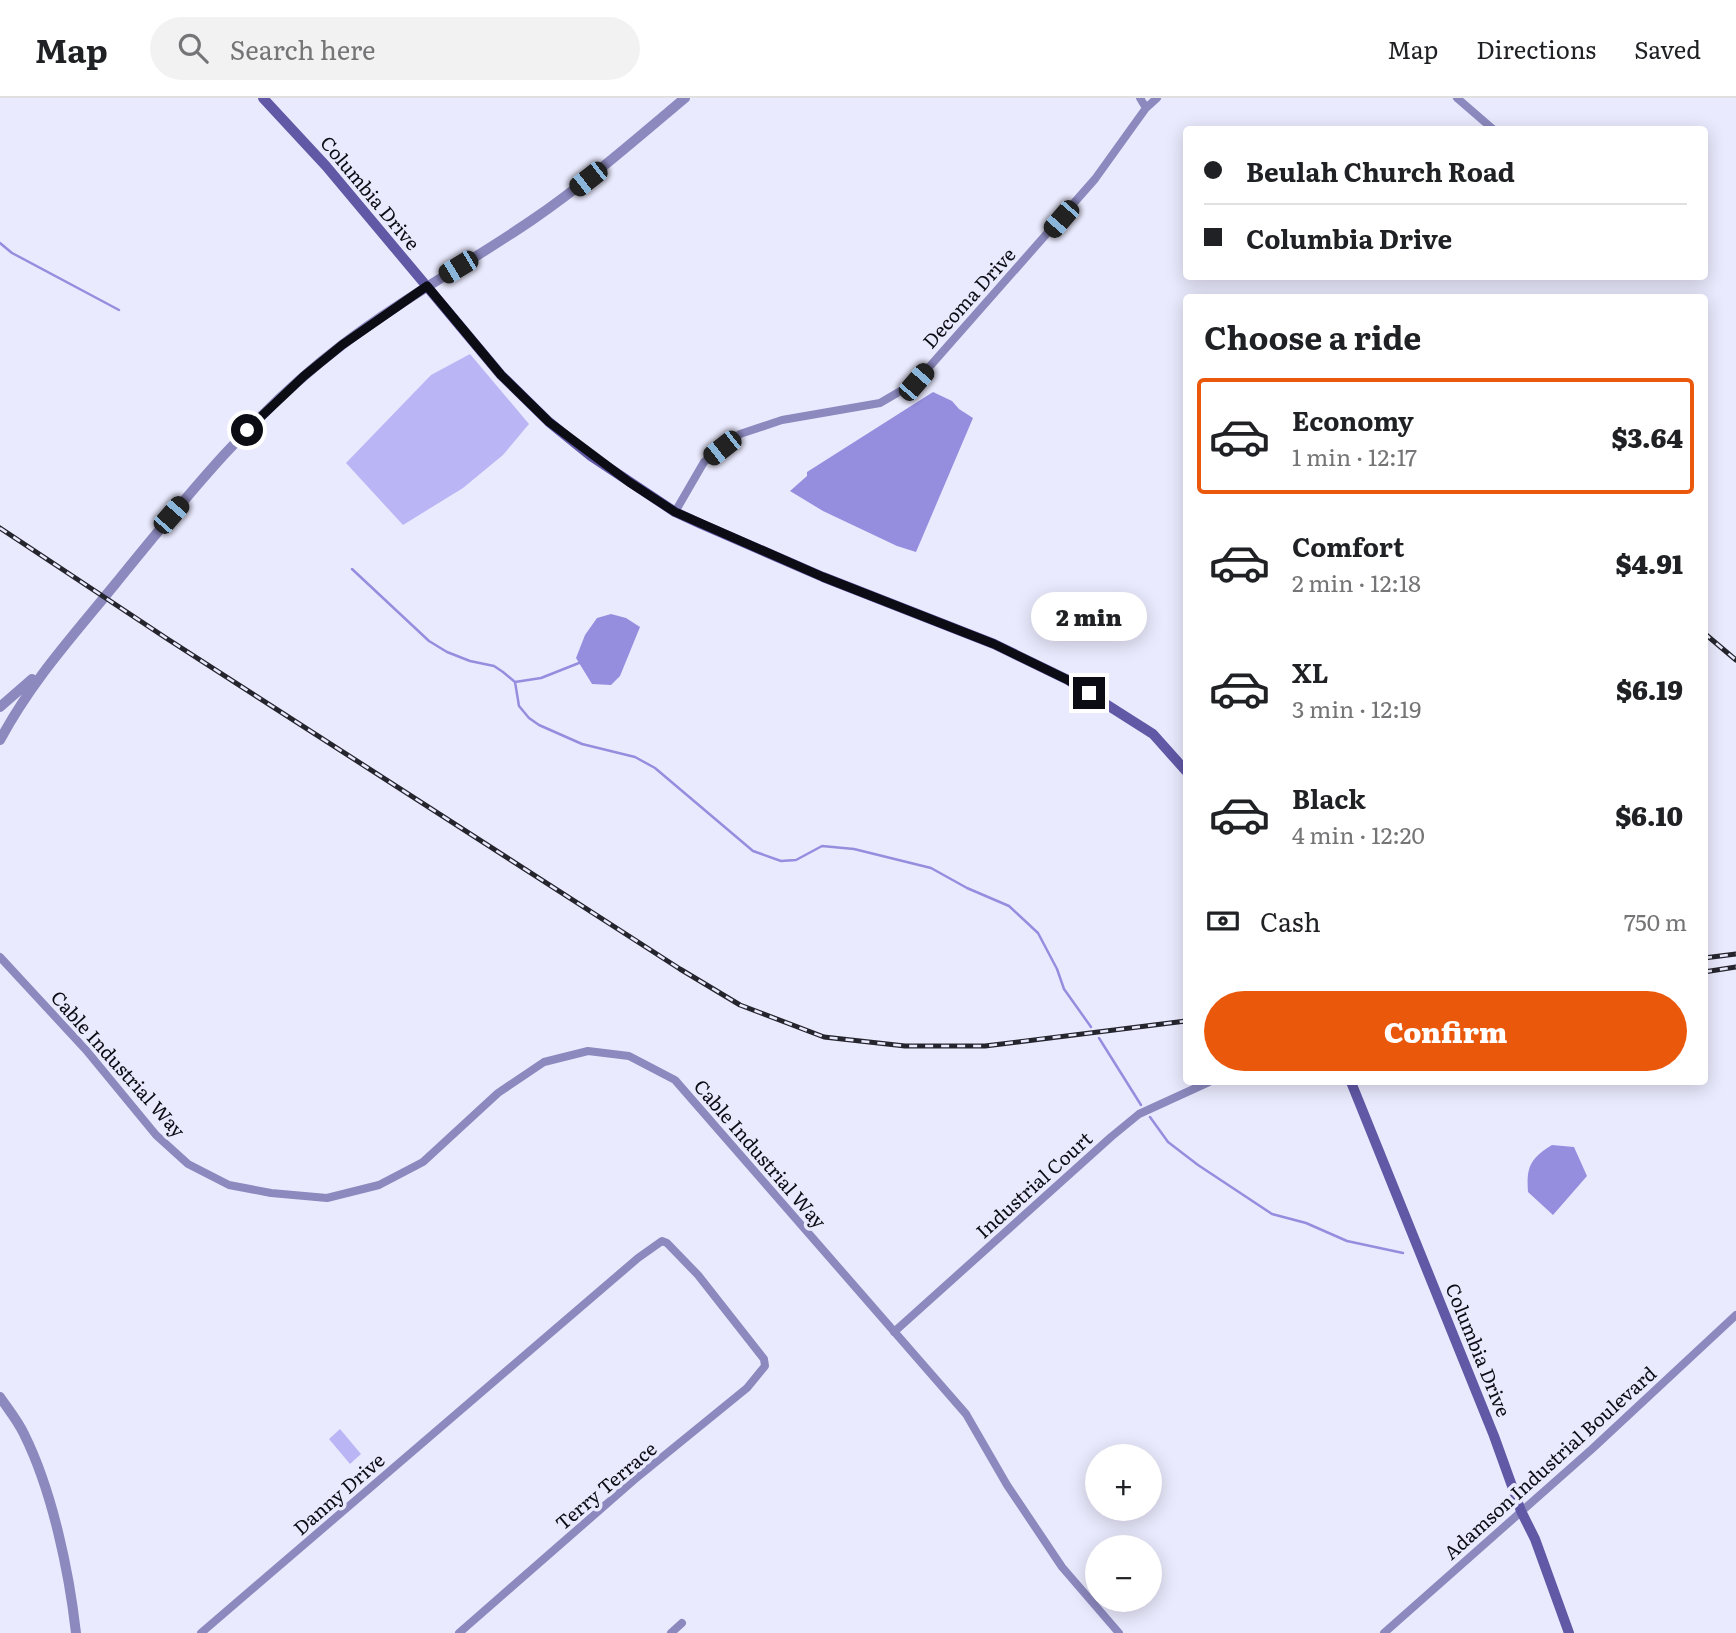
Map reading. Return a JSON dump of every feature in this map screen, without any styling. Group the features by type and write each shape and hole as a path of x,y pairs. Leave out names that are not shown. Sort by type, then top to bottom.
{"main road":[{"name":"Columbia Drive","path":"263,98 326,166 501,375 549,422 620,476 675,512 823,577 994,644 1068,680 1153,734 1183,768"},
{"name":"Columbia Drive","path":"1352,1085 1494,1436 1521,1511 1539,1549 1569,1633"}],"street":[{"path":"0,740 20,702 48,665 171,515 247,430 304,376 342,345 427,286 542,213 620,153 685,98"},
{"path":"1140,98 1146,108"},
{"name":"Decoma Drive","path":"675,512 704,462 740,434 782,420 880,403 916,382 1095,179 1146,108 1157,98"},
{"path":"1457,98 1489,126"},
{"path":"0,707 48,665"},
{"name":"Cable Industrial Way","path":"0,957 86,1050 156,1135 188,1164 229,1185 271,1193 327,1198 379,1185 423,1162 498,1093 544,1062 588,1051 629,1056 675,1080 966,1415 1007,1485 1062,1567 1119,1633"},
{"name":"Industrial Court","path":"894,1332 1139,1114 1202,1085"},
{"name":"Danny Drive","path":"201,1633 496,1378 638,1258 662,1241 683,1258 764,1359"},
{"name":"Adamson Industrial Boulevard","path":"1384,1633 1736,1315"},
{"name":"Terry Terrace","path":"459,1633 634,1480 747,1388 765,1366 764,1359"},
{"path":"0,1398 24,1433 49,1502 71,1589 76,1633"},
{"path":"671,1633 682,1623"}],"shaded area":[{"path":"470,354 529,424 503,455 463,488 403,525 346,463 431,375"},
{"path":"933,392 952,401 973,418 916,552 897,546 823,511 790,491 807,476 807,472"},
{"path":"611,614 626,618 640,627 620,676 611,685 592,684 576,658 585,635 597,618"},
{"path":"1552,1145 1574,1147 1587,1176 1553,1215 1528,1192 1531,1164"},
{"path":"340,1429 361,1454 350,1464 329,1439"}],"waterway":[{"path":"0,243 12,253 119,310"},
{"path":"352,569 429,641 470,661 494,666 515,682 519,706 529,718 582,744 635,757 655,768 753,851 781,861 796,860 822,846 854,849 931,868 967,888 1009,906 1038,933 1064,989 1091,1027"},
{"path":"515,682 541,678 579,663"},
{"path":"1099,1038 1141,1105"},
{"path":"1150,1117 1168,1142 1272,1214 1306,1223 1347,1241 1403,1253"}],"railway":[{"path":"0,528 166,638 740,1005 824,1037 905,1046 985,1046 1183,1021"},
{"path":"1708,636 1736,660"},
{"path":"1708,958 1736,954"},
{"path":"1708,971 1736,967"}],"route":[{"path":"247,430 276,401 342,345 427,286 501,375 549,422 591,456 675,512 823,577 994,644 1089,693"}]}
